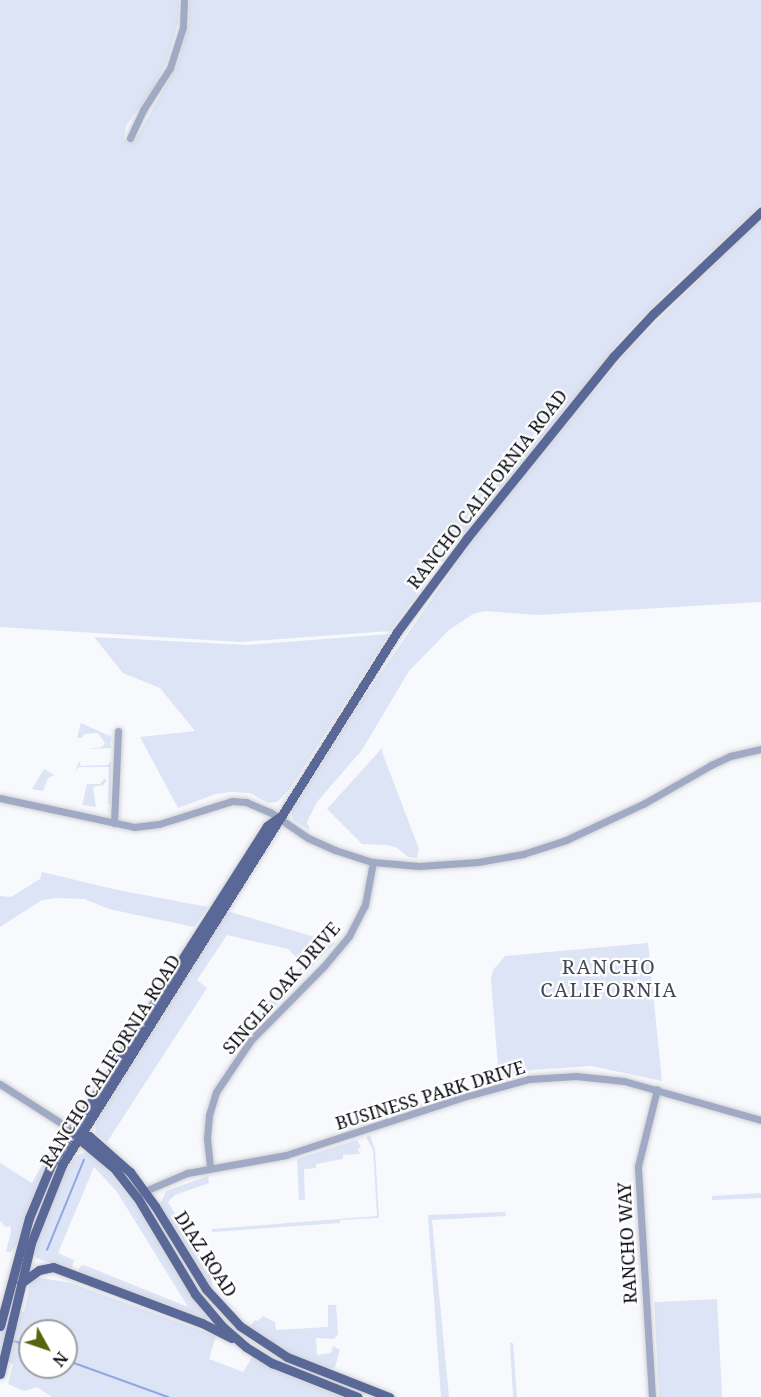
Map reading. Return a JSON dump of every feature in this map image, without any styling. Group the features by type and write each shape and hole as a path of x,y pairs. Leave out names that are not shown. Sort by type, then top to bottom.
{"main road":[{"name":"RANCHO CALIFORNIA ROAD","path":"0,1374 16,1282 39,1194 51,1165 76,1133 267,826 279,817 397,632 474,530 613,357 653,314 761,212"},
{"name":"DIAZ ROAD","path":"76,1133 89,1136 117,1159 145,1191 206,1289 240,1326 287,1357 389,1397"},
{"name":"DIAZ ROAD","path":"76,1133 84,1143 114,1168 137,1197 195,1294 246,1347 272,1363 358,1397"},
{"path":"16,1282 39,1270 53,1268 202,1323 246,1347"},
{"name":"RANCHO CALIFORNIA ROAD","path":"0,1326 16,1282"}],"street":[{"path":"130,138 173,59 183,27 184,0"},
{"path":"114,823 118,731"},
{"path":"0,798 134,827 159,824 232,801 256,805 279,817 321,845 374,862 419,866 478,862 523,854 566,840 602,824 730,756 761,749"},
{"name":"SINGLE OAK DRIVE","path":"210,1167 207,1138 209,1115 216,1092 252,1040 324,966 349,936 365,905 374,862"},
{"name":"BUSINESS PARK DRIVE","path":"145,1191 172,1178 210,1167 286,1155 460,1098 529,1079 576,1076 657,1089 761,1120"},
{"path":"0,1094 2,1085 76,1133"},
{"name":"RANCHO WAY","path":"652,1397 638,1166 657,1089"}],"shaded area":[{"path":"0,0 179,0 178,23 167,61 153,89 126,126 124,138 129,142 137,137 177,65 189,23 189,0 761,0 761,205 667,292 624,336 438,566 390,631 240,642 0,627"},
{"path":"761,219 761,602 538,615 485,611 473,614 449,630 409,671 362,750 317,802 307,822 310,830 293,820 291,811 362,700 479,531 628,350"},
{"path":"389,634 289,790 277,802 268,803 250,793 230,792 216,794 178,808 140,737 195,731 160,688 123,673 94,637 246,645"},
{"path":"81,723 112,737 110,744 112,748 88,749 102,747 105,743 98,733 84,734 82,738 77,738"},
{"path":"383,747 382,752 419,849 417,858 408,857 397,848 388,845 362,844 327,809"},
{"path":"79,761 81,766 108,765 111,761 111,804 108,804 109,767 79,767 75,772"},
{"path":"44,769 54,775 48,778 43,791 32,789"},
{"path":"104,779 107,780 103,785 93,787 96,807 82,805 87,784 100,784"},
{"path":"42,872 118,890 208,907 194,927 109,909 84,899 57,898 42,900 0,927 0,896 11,897 40,879"},
{"path":"227,911 335,943 260,1021 254,1017 302,966 301,962 288,949 227,935 197,980 207,988 107,1142 96,1133 95,1121"},
{"path":"648,943 662,1081 591,1066 531,1070 499,1079 491,979 493,970 505,956"},
{"path":"370,1135 375,1150 379,1218 212,1232 212,1229 377,1216 373,1150 366,1137"},
{"path":"357,1140 361,1147 358,1149 360,1154 343,1155 343,1159 316,1164 316,1168 304,1169 305,1200 299,1200 297,1159"},
{"path":"51,1149 53,1154 30,1203 16,1245 11,1252 6,1252 11,1231 10,1226 6,1227 0,1221 0,1163 32,1183"},
{"path":"88,1152 108,1170 139,1209 208,1319 205,1321 78,1270 82,1265 89,1267 188,1307 117,1192 94,1167 58,1253 74,1260 71,1269 36,1258 33,1251 35,1240 60,1178 71,1157 74,1159 77,1155"},
{"path":"208,1176 209,1183 175,1195 168,1202 212,1275 212,1289 160,1205 166,1191"},
{"path":"761,1193 761,1198 712,1200 712,1196"},
{"path":"505,1212 506,1216 432,1220 449,1397 441,1397 428,1215"},
{"path":"35,1277 71,1283 216,1336 209,1359 243,1372 253,1356 284,1374 343,1397 52,1397 37,1387 24,1391 8,1384 13,1364 0,1360 0,1306 24,1312 30,1284"},
{"path":"717,1299 722,1397 659,1397 654,1302"},
{"path":"328,1305 336,1305 338,1334 334,1339 316,1338 317,1355 331,1353 333,1346 340,1350 335,1367 328,1369 292,1355 249,1327 263,1316 275,1322 276,1330 328,1327"},
{"path":"510,1343 513,1343 517,1397 513,1397"}],"waterway":[{"path":"47,1250 84,1160"},
{"path":"11,1340 18,1342"},
{"path":"78,1364 168,1397"}],"district":[{"name":"RANCHO CALIFORNIA","path":"609,978"}]}
